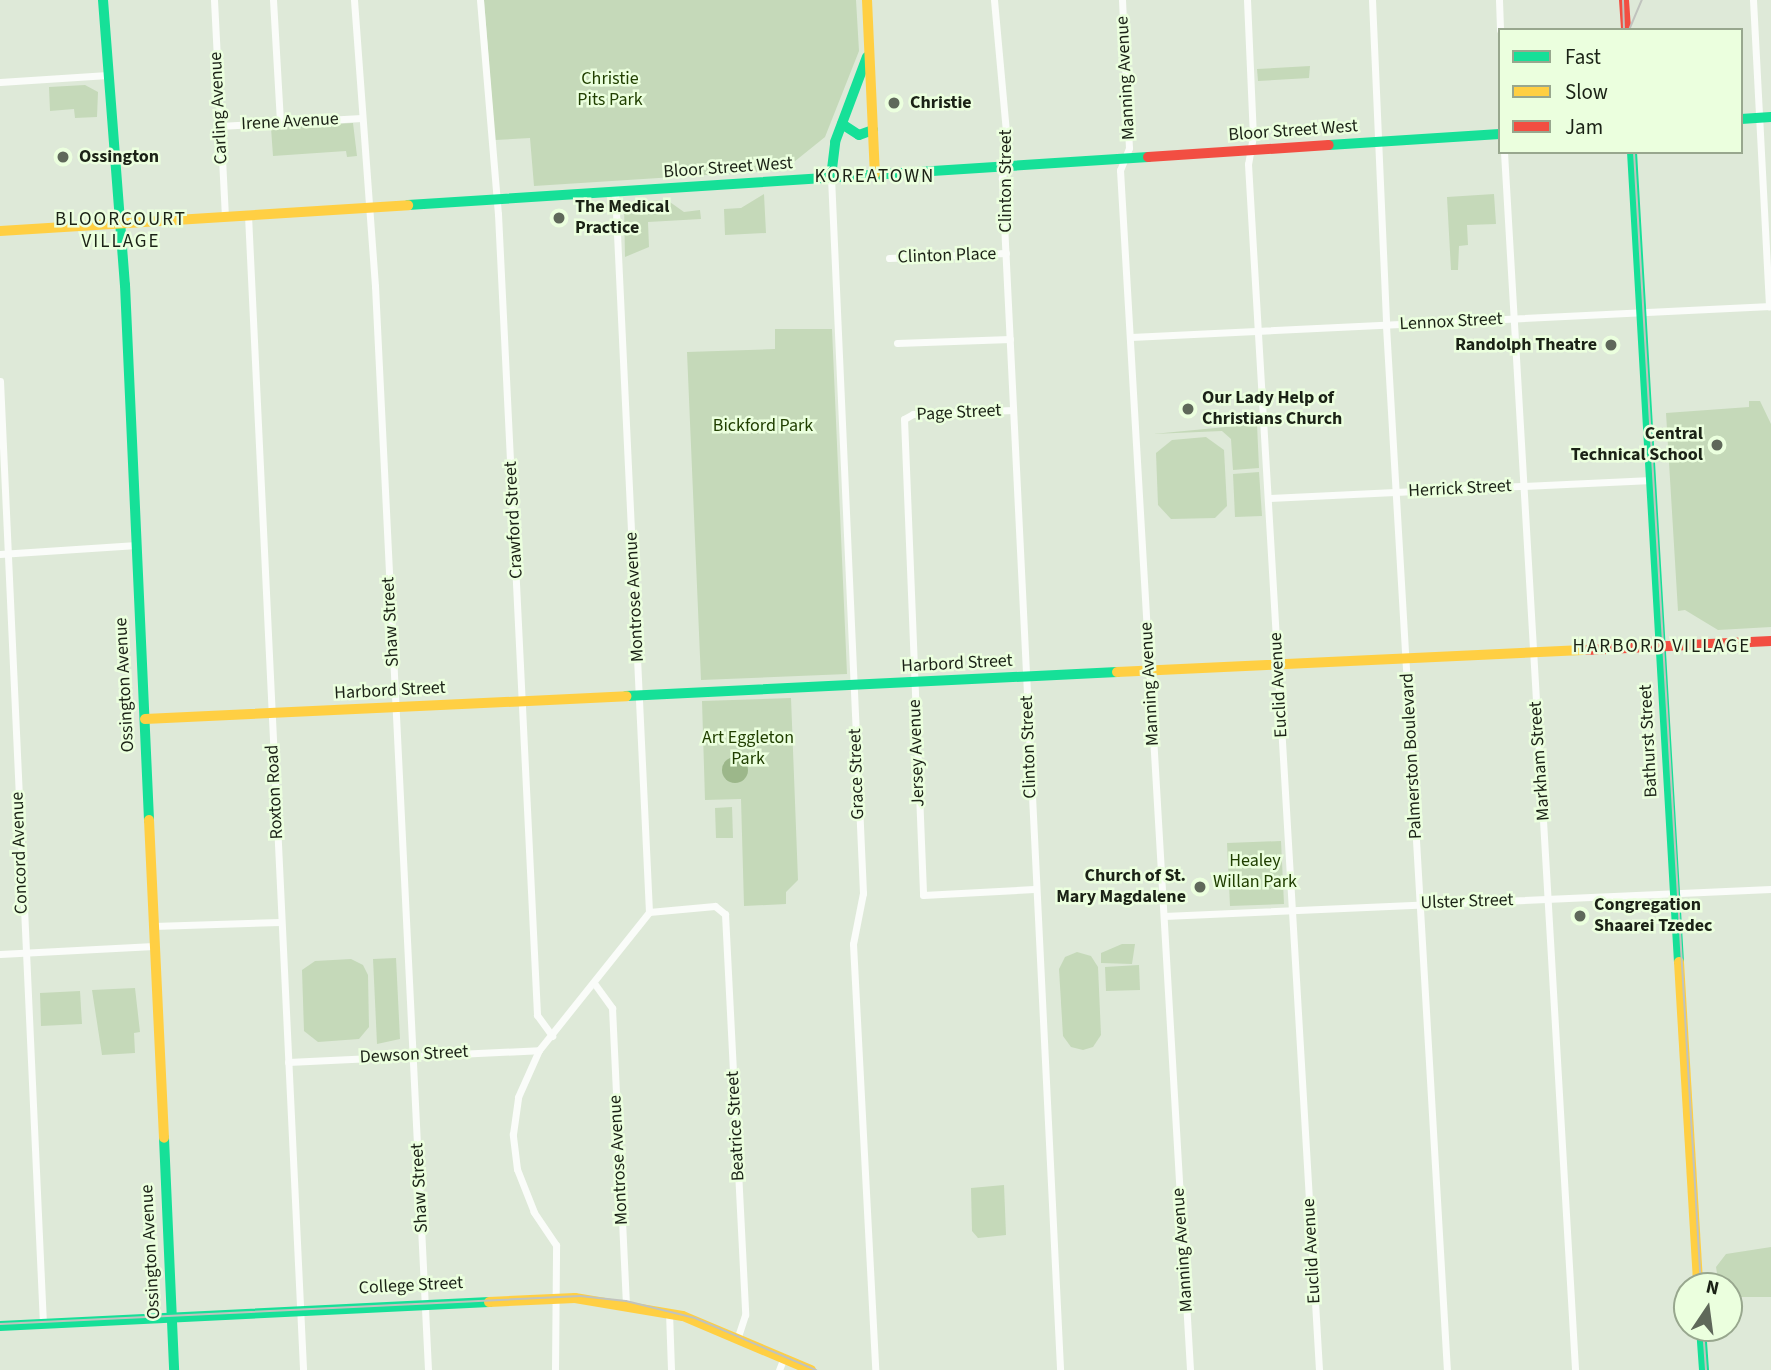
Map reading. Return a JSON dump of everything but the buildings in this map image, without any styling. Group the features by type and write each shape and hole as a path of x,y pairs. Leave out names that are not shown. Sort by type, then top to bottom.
{"main road":[{"name":"Ossington Avenue","path":"103,0 120,225 137,545 174,1370"},
{"path":"866,0 875,174"},
{"path":"1624,0 1626,28"},
{"path":"831,177 832,151 869,48"},
{"path":"1743,119 1771,117"},
{"path":"842,124 859,135 873,130"},
{"name":"Bloor Street West","path":"0,232 1498,134"},
{"name":"Bathurst Street","path":"1632,154 1697,1272"},
{"name":"Harbord Street","path":"145,719 639,694 1277,667 1771,640"},
{"name":"College Street","path":"0,1326 555,1297 626,1303 669,1312 738,1336 811,1370"},
{"path":"1702,1342 1704,1370"}],"street":[{"name":"Carling Avenue","path":"214,0 225,216"},
{"path":"273,0 281,122"},
{"name":"Shaw Street","path":"354,0 369,210 396,708 428,1370"},
{"name":"Crawford Street","path":"480,0 495,199 537,1015 552,1036"},
{"name":"Clinton Street","path":"994,0 1004,92 1006,165 1002,178 1027,678 1034,889 1060,1370"},
{"name":"Manning Avenue","path":"1122,0 1129,148 1120,170 1191,1370"},
{"name":"Euclid Avenue","path":"1247,0 1258,332 1319,1370"},
{"name":"Palmerston Boulevard","path":"1372,0 1395,492 1447,1370"},
{"path":"1499,0 1500,28"},
{"path":"1753,0 1770,307"},
{"path":"0,82 108,75"},
{"name":"Irene Avenue","path":"219,126 362,118"},
{"name":"Markham Street","path":"1504,154 1516,319 1575,1370"},
{"name":"Grace Street","path":"831,177 863,893 854,955 875,1370"},
{"name":"Montrose Avenue","path":"615,191 649,912"},
{"name":"Roxton Road","path":"248,215 303,1370"},
{"name":"Clinton Place","path":"889,258 1006,253"},
{"name":"Lennox Street","path":"1131,337 1770,307"},
{"path":"897,343 1010,339"},
{"name":"Concord Avenue","path":"0,381 4,553 43,1324"},
{"name":"Page Street","path":"906,416 1013,410"},
{"name":"Jersey Avenue","path":"906,416 923,895 1034,889"},
{"name":"Herrick Street","path":"1268,498 1652,480"},
{"path":"4,553 137,545"},
{"name":"Ulster Street","path":"1164,916 1771,889"},
{"name":"Beatrice Street","path":"649,912 715,906 725,914 745,1315 738,1336"},
{"path":"555,1370 556,1245 523,1187 514,1150 518,1097 539,1050 649,912"},
{"path":"153,926 280,922"},
{"path":"0,954 155,946"},
{"name":"Montrose Avenue","path":"594,983 612,1008 626,1303"},
{"name":"Dewson Street","path":"288,1062 539,1050"},
{"path":"669,1312 671,1370"},
{"path":"779,1370 783,1357"}],"green space":[{"name":"Christie Pits Park","path":"484,0 856,0 859,51 825,137 784,170 534,186 530,138 495,140"},
{"path":"1310,66 1309,78 1258,81 1257,69"},
{"path":"85,85 98,92 97,117 75,118 74,109 50,111 49,87"},
{"path":"353,123 357,156 347,157 346,151 273,156 271,128"},
{"path":"764,194 766,233 725,235 724,209 741,208"},
{"path":"1494,194 1496,224 1467,225 1468,245 1459,246 1458,270 1451,270 1447,197"},
{"path":"667,200 684,212 700,210 701,219 648,222 649,247 625,257 624,203"},
{"name":"Bickford Park","path":"775,329 832,329 847,674 701,680 687,352 775,349"},
{"name":"Central Technical School","path":"1749,401 1760,401 1771,424 1771,627 1718,630 1685,610 1678,611 1666,413 1749,407"},
{"path":"1257,424 1259,468 1233,470 1231,439 1222,431 1153,434"},
{"path":"1206,437 1224,450 1227,506 1215,518 1171,519 1158,505 1156,453 1172,440"},
{"path":"1259,472 1262,516 1235,517 1233,474"},
{"name":"Art Eggleton Park","path":"791,698 798,880 786,892 786,904 744,906 741,799 705,800 702,701"},
{"path":"732,807 733,838 716,838 715,808"},
{"name":"Healey Willan Park","path":"1281,841 1284,904 1230,906 1227,843"},
{"path":"1122,944 1135,944 1132,964 1101,963 1101,953"},
{"path":"1077,952 1091,956 1098,967 1101,1035 1093,1047 1083,1050 1071,1047 1063,1036 1059,969 1065,957"},
{"path":"396,958 400,1039 377,1044 373,959"},
{"path":"351,959 363,965 368,975 369,1027 359,1039 318,1042 304,1031 302,970 315,961"},
{"path":"1139,965 1140,990 1106,991 1105,967"},
{"path":"135,988 140,1032 134,1033 135,1053 102,1055 92,990"},
{"path":"80,991 82,1024 41,1026 40,993"},
{"path":"1004,1185 1006,1235 978,1238 972,1231 971,1188"},
{"path":"1771,1247 1771,1297 1743,1297 1743,1272 1717,1272 1716,1267 1726,1254"}],"shaded area":[{"path":"735,757 744,761 748,770 744,779 735,783 726,779 722,770 726,761"}],"tram line":[{"path":"1623,0 1624,28"},
{"path":"1630,28 1642,0"},
{"path":"1634,154 1700,1272"},
{"path":"0,1324 580,1296 626,1301 695,1318 816,1370"},
{"path":"1704,1342 1706,1370"}],"traffic: fast":[{"path":"103,0 125,285 149,820"},
{"path":"831,177 835,142 867,57"},
{"path":"1743,119 1771,117"},
{"path":"842,124 859,135 873,130"},
{"path":"1329,145 1498,134"},
{"path":"1632,154 1679,962"},
{"path":"408,205 1148,157"},
{"path":"626,696 1117,672"},
{"path":"164,1138 174,1370"},
{"path":"0,1326 489,1302"},
{"path":"1702,1342 1704,1370"}],"traffic: slow":[{"path":"867,0 875,174"},
{"path":"0,231 408,205"},
{"path":"1117,672 1587,650"},
{"path":"145,719 626,696"},
{"path":"149,820 164,1138"},
{"path":"1679,962 1697,1272"},
{"path":"489,1302 575,1298 683,1316 811,1370"}],"traffic: jam":[{"path":"1624,0 1626,28"},
{"path":"1148,157 1329,145"},
{"path":"1587,650 1771,641"}],"place":[{"name":"Christie","path":"894,103"},
{"name":"Ossington","path":"63,157"},
{"name":"The Medical Practice","path":"559,218"},
{"name":"Randolph Theatre","path":"1611,345"},
{"name":"Our Lady Help of Christians Church","path":"1188,409"},
{"name":"Central Technical School","path":"1717,445"},
{"name":"Church of St. Mary Magdalene","path":"1200,887"},
{"name":"Congregation Shaarei Tzedec","path":"1580,916"}],"district":[{"name":"KOREATOWN","path":"875,177"},
{"name":"BLOORCOURT VILLAGE","path":"121,231"},
{"name":"HARBORD VILLAGE","path":"1662,647"}]}
